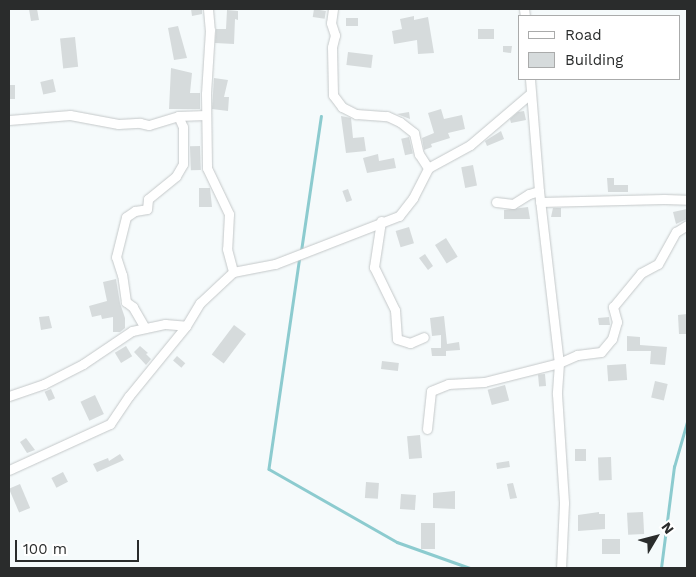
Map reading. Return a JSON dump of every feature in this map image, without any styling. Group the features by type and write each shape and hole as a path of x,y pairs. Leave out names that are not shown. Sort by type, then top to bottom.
{"street":[{"path":"208,9 210,30 206,115 207,168 229,214 227,249 233,272"},
{"path":"333,9 331,23 335,34 332,47 333,95 342,107 356,114 387,116 400,122 414,133 419,154 428,168"},
{"path":"530,80 540,202 559,363 557,394 564,503 561,568"},
{"path":"9,470 110,424 129,396 186,326 200,303 233,272 275,264 381,221 399,216 413,198 428,168 470,145 530,94"},
{"path":"9,120 70,116 118,124 140,123 149,125 178,116 206,115"},
{"path":"145,328 133,307 126,302 122,275 116,257 126,217 135,211 147,209 148,199 176,176 183,164 183,127 178,116"},
{"path":"496,202 513,204 529,194 539,191"},
{"path":"540,202 687,200"},
{"path":"381,221 374,267 395,310 397,339 410,343 424,337"},
{"path":"427,429 430,391 448,384 484,382 559,363 577,355 601,352 612,339 617,322 613,307 641,273 658,264 676,232 687,225"},
{"path":"9,396 44,384 83,364 132,330 165,324 186,326"}],"building":[{"path":"29,9 37,9 39,20 31,21"},
{"path":"191,9 202,9 202,14 192,16"},
{"path":"314,9 326,11 325,19 313,17"},
{"path":"227,10 238,11 238,20 235,19 234,44 215,43 216,29 226,29"},
{"path":"414,16 414,20 428,17 434,53 418,54 417,40 394,44 392,31 402,29 400,19"},
{"path":"346,18 358,18 358,26 346,26"},
{"path":"178,26 187,58 174,60 168,28"},
{"path":"478,29 494,29 494,39 478,39"},
{"path":"75,37 78,67 63,68 60,39"},
{"path":"503,46 512,46 511,53 503,52"},
{"path":"348,52 373,55 371,68 346,65"},
{"path":"171,68 192,73 190,93 200,93 200,109 169,109"},
{"path":"214,78 228,80 224,97 229,97 228,111 212,109"},
{"path":"53,79 56,92 43,95 40,82"},
{"path":"9,85 15,85 15,99 9,99"},
{"path":"441,109 444,119 462,115 465,129 448,133 450,138 431,144 432,147 424,150 422,138 434,133 428,113"},
{"path":"524,111 526,120 511,123 510,119 518,112"},
{"path":"409,112 410,119 397,114"},
{"path":"341,116 351,118 353,138 364,137 366,151 346,153"},
{"path":"501,131 504,139 487,146 485,141"},
{"path":"409,137 413,154 405,155 401,139"},
{"path":"190,146 200,146 201,170 191,170"},
{"path":"378,154 379,161 394,158 396,168 367,173 363,158"},
{"path":"473,165 477,186 465,188 461,167"},
{"path":"607,178 614,178 614,185 628,185 628,192 608,192"},
{"path":"199,188 210,188 212,207 199,207"},
{"path":"348,189 352,200 346,202 342,191"},
{"path":"528,207 530,219 504,219 504,210"},
{"path":"553,208 561,208 561,217 551,217"},
{"path":"687,209 687,219 676,224 673,212"},
{"path":"409,227 414,243 401,247 396,231"},
{"path":"446,238 458,257 447,264 435,245"},
{"path":"425,254 433,266 428,270 419,258"},
{"path":"116,279 125,318 125,328 120,332 113,332 113,317 102,319 101,315 92,317 89,306 107,301 103,282"},
{"path":"687,314 687,334 679,334 678,315"},
{"path":"49,316 52,328 41,330 39,317"},
{"path":"444,316 447,344 459,342 460,350 446,351 446,356 432,356 431,348 441,348 441,335 432,336 430,318"},
{"path":"609,317 610,325 599,325 598,318"},
{"path":"234,325 246,334 224,364 212,355"},
{"path":"627,336 640,337 640,345 667,347 665,365 650,364 651,351 627,351"},
{"path":"126,346 132,356 121,363 115,353"},
{"path":"140,346 148,353 146,354 151,359 146,365 134,352"},
{"path":"177,356 185,363 181,368 173,361"},
{"path":"382,361 399,363 398,371 381,369"},
{"path":"626,364 627,380 608,381 607,365"},
{"path":"545,374 546,386 539,387 538,375"},
{"path":"655,381 668,384 664,400 651,398"},
{"path":"505,385 509,400 492,405 488,390"},
{"path":"51,389 55,398 49,401 45,392"},
{"path":"95,395 104,414 89,421 80,402"},
{"path":"420,435 422,458 409,459 407,436"},
{"path":"26,438 35,450 27,453 20,442"},
{"path":"575,449 586,449 586,461 575,461"},
{"path":"120,454 124,460 97,472 93,464 108,458 109,461"},
{"path":"598,457 611,457 612,480 599,480"},
{"path":"509,461 510,467 497,469 496,463"},
{"path":"63,472 68,482 56,488 51,478"},
{"path":"366,482 379,483 378,499 365,498"},
{"path":"513,483 517,498 510,499 507,484"},
{"path":"20,484 30,508 19,513 9,489"},
{"path":"455,491 455,509 433,508 433,493"},
{"path":"401,494 416,495 415,510 400,509"},
{"path":"599,512 599,514 605,514 605,529 578,531 578,515"},
{"path":"643,512 644,534 628,535 627,513"},
{"path":"421,523 435,523 435,549 421,549"},
{"path":"602,539 620,539 620,554 602,554"}],"waterway":[{"path":"301,251 321,116"},
{"path":"300,256 269,469 397,542 470,568"},
{"path":"661,568 674,467 687,422"}]}
